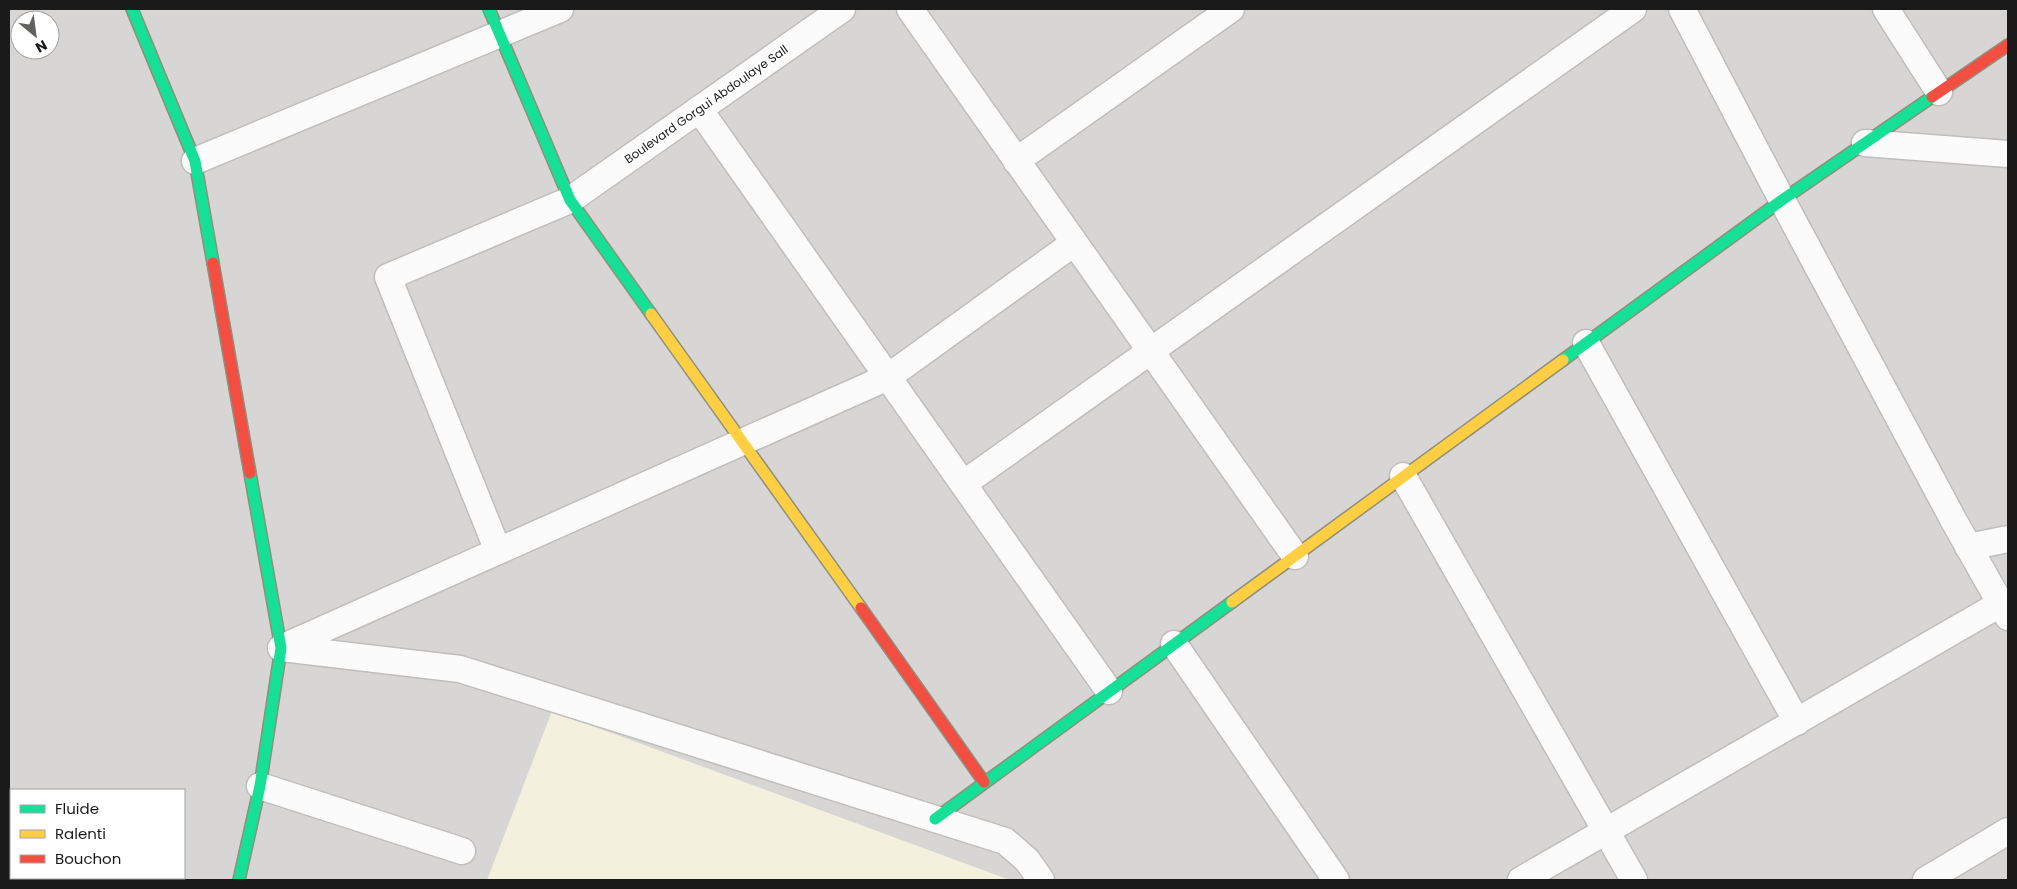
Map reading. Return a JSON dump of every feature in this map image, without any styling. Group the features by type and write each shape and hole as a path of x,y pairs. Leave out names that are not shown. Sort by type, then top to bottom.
{"street":[{"path":"132,9 195,161 281,648 260,786 239,880"},
{"path":"489,9 570,200 984,782"},
{"path":"195,161 560,9"},
{"name":"Boulevard Gorgui Abdoulaye Sall","path":"498,551 388,277 570,200 842,9"},
{"path":"910,9 1295,556"},
{"path":"1016,161 1231,9"},
{"path":"963,484 1633,9"},
{"path":"1521,880 1796,722 2004,611 1782,200 1682,9"},
{"path":"1886,9 1939,92"},
{"path":"934,819 1782,200 2008,45"},
{"path":"699,109 1109,691"},
{"path":"1865,143 2008,154"},
{"path":"281,648 888,376 1074,243"},
{"path":"1586,344 1796,722"},
{"path":"1403,476 1634,880"},
{"path":"1968,547 2008,538"},
{"path":"1174,644 1336,880"},
{"path":"281,648 460,669 1005,841 1027,860 1041,880"},
{"path":"260,786 462,851"},
{"path":"1926,880 2008,831"}],"shaded area":[{"path":"9,9 2008,9 2008,880 9,880"},
{"path":"552,711 1007,879 1008,880 487,880"}],"traffic: fast":[{"path":"132,9 195,161 213,263"},
{"path":"489,9 570,200 651,314"},
{"path":"1563,360 1782,200 1932,97"},
{"path":"239,880 260,786 281,648 250,473"},
{"path":"935,819 1232,602"}],"traffic: slow":[{"path":"651,314 861,608"},
{"path":"1232,602 1563,360"}],"traffic: jam":[{"path":"1932,97 2008,45"},
{"path":"213,263 250,473"},
{"path":"861,608 984,782"}]}
